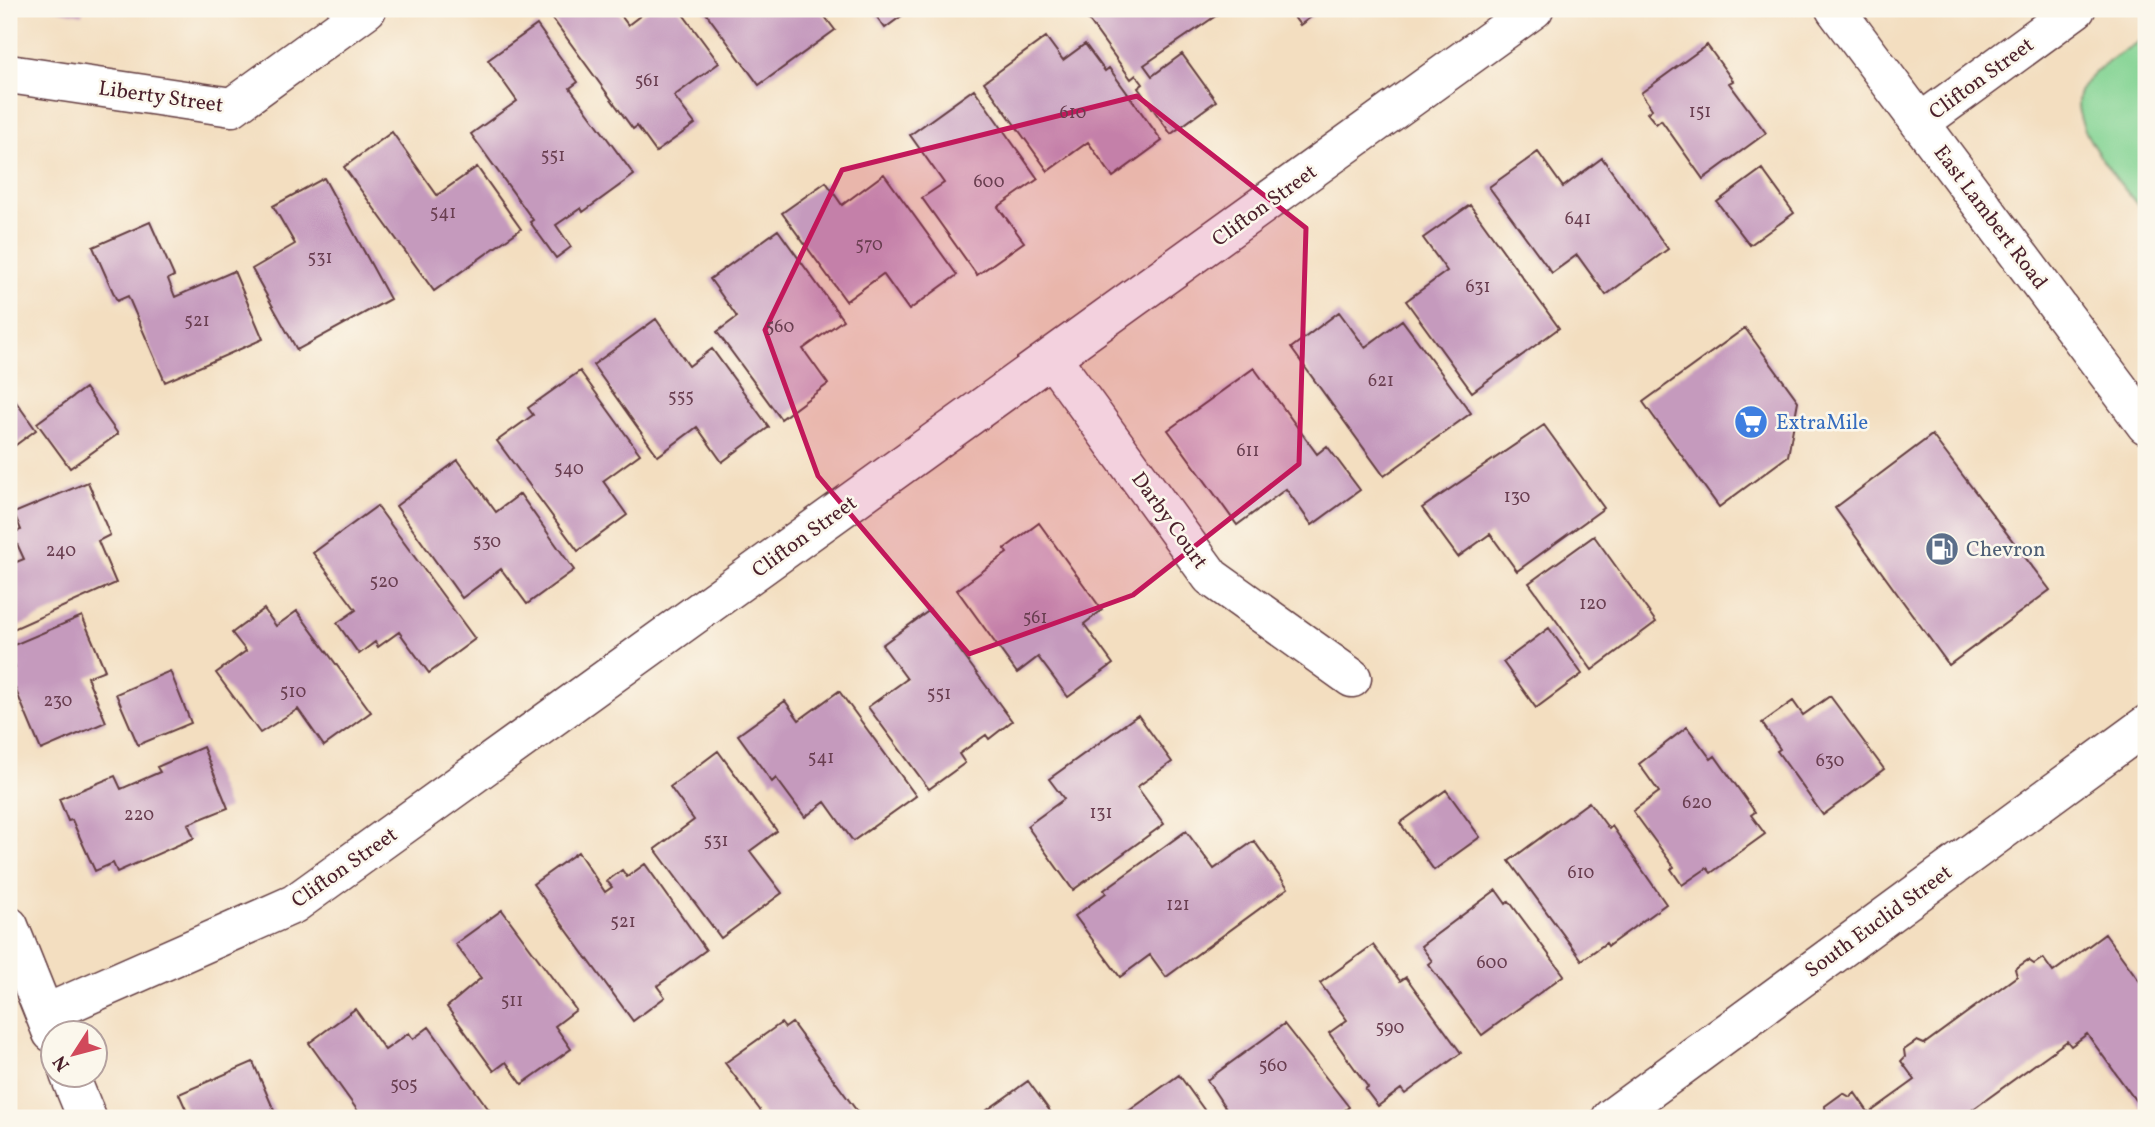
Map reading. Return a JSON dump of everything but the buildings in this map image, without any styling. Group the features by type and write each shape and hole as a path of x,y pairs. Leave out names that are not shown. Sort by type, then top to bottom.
{"street":[{"name":"Liberty Street","path":"9,74 232,107 367,9"},
{"name":"Clifton Street","path":"59,1018 294,904 1534,9"},
{"name":"East Lambert Road","path":"1835,9 2146,425"},
{"name":"Clifton Street","path":"1920,122 2076,9"},
{"name":"Darby Court","path":"1052,358 1211,577 1352,678"},
{"name":"South Euclid Street","path":"1611,1118 2146,725"},
{"path":"9,926 47,1018"},
{"path":"75,1088 87,1118"}],"highlighted area":[{"path":"1137,96 1306,228 1299,464 1133,595 969,654 818,476 765,330 842,170"}],"green space":[{"path":"2145,37 2146,216 2100,157 2089,139 2078,106 2080,92 2092,76"}],"place":[{"name":"ExtraMile","path":"1751,422"},
{"name":"Chevron","path":"1942,549"}]}
